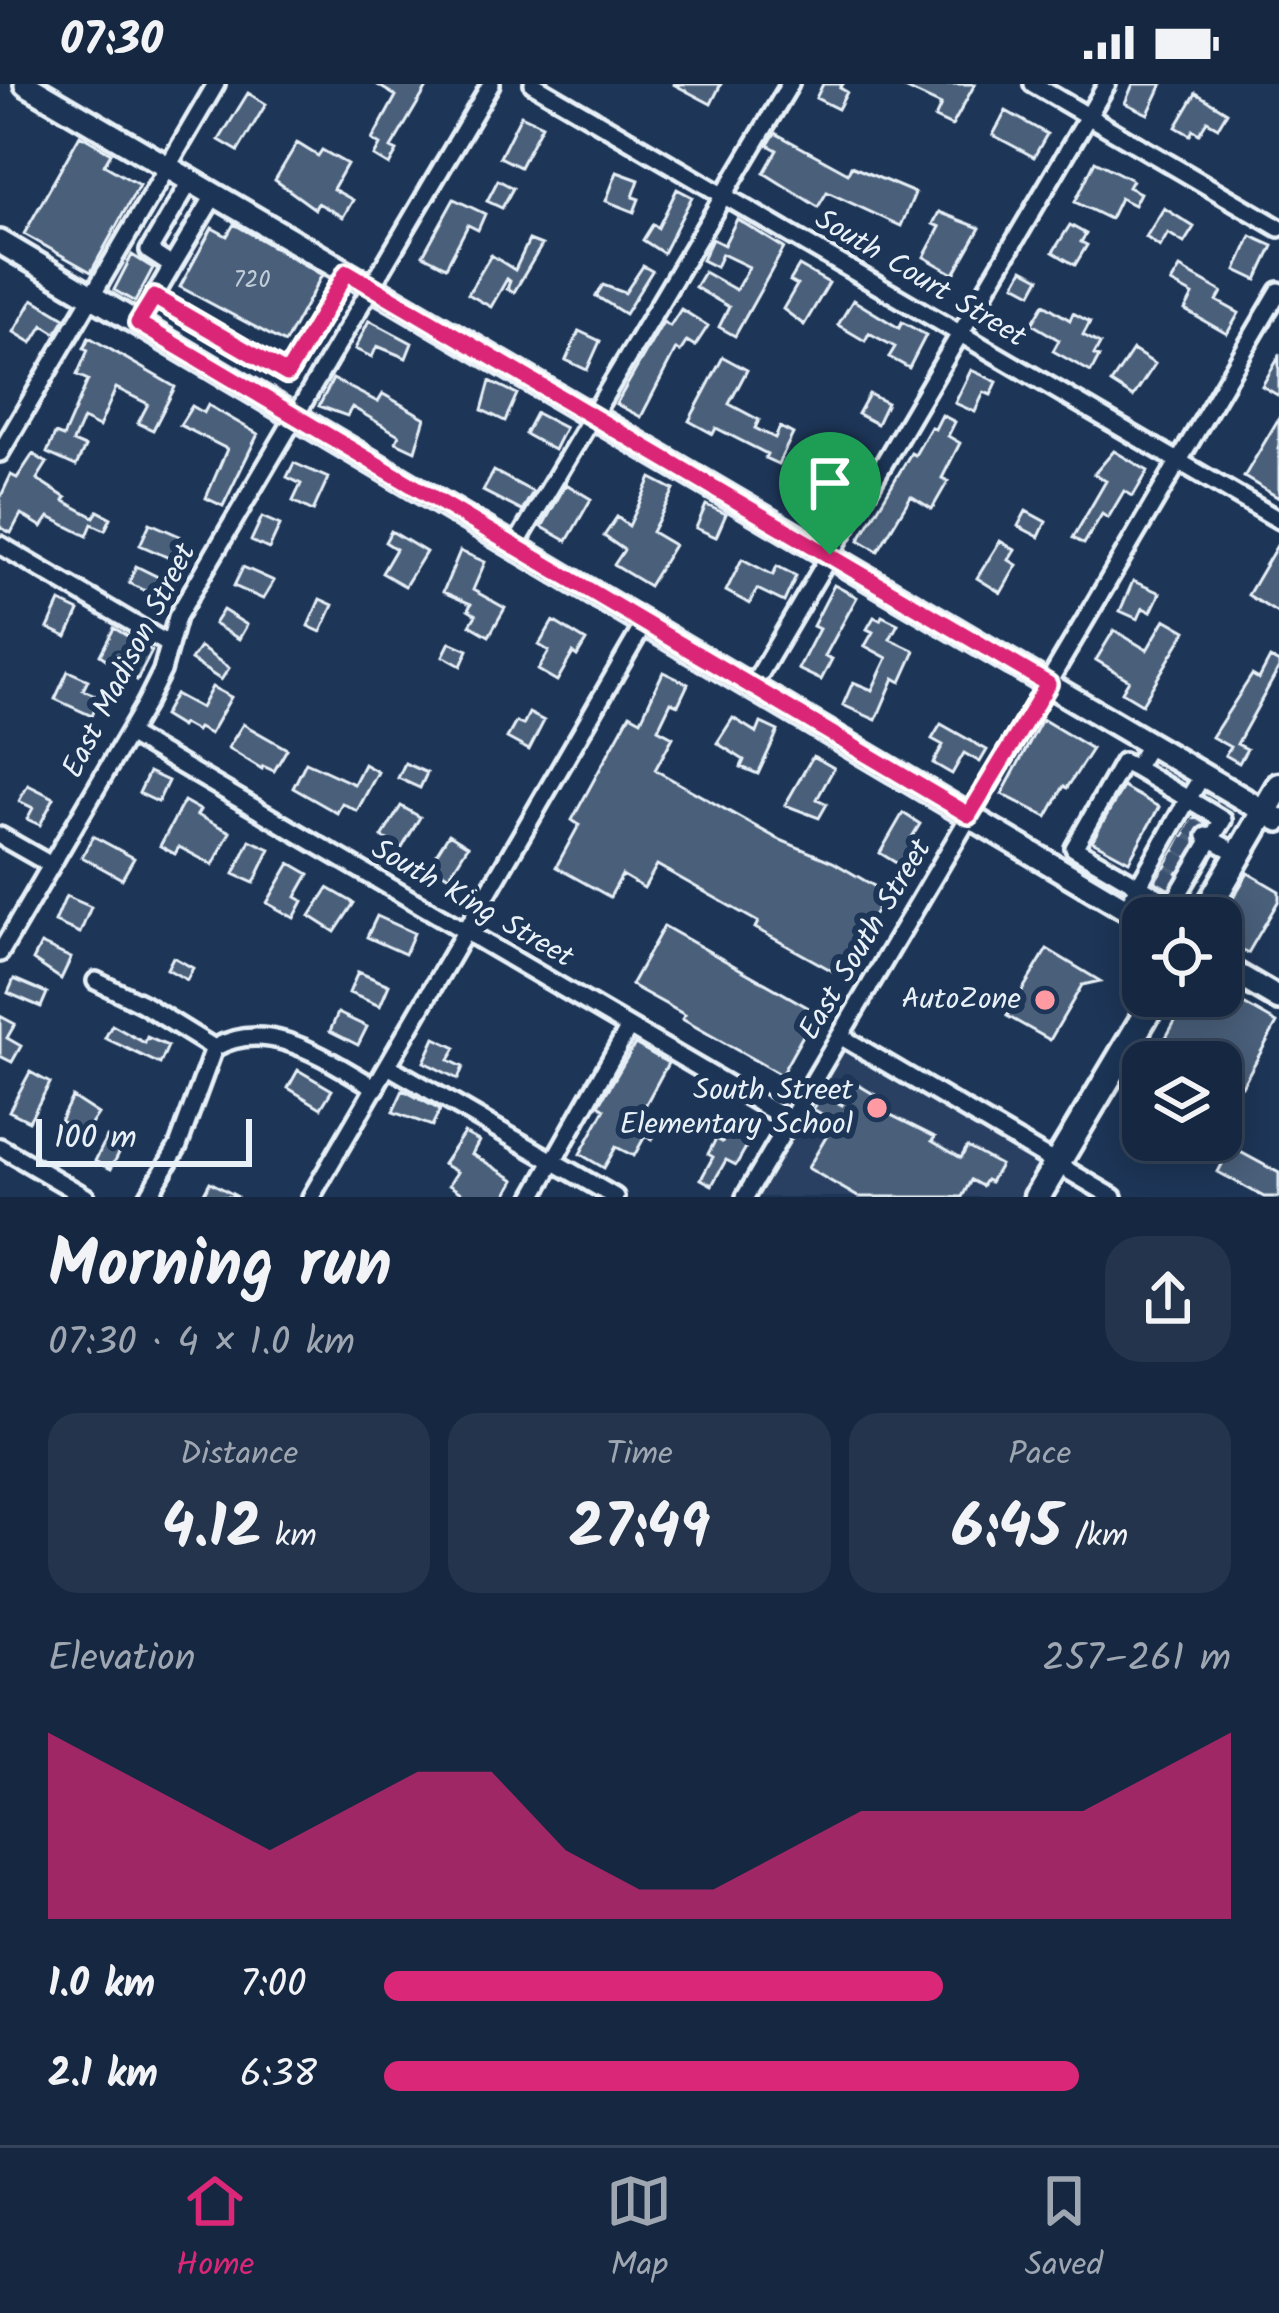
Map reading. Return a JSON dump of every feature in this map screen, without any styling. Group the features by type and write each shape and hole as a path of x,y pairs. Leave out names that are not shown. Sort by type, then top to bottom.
{"highway":[{"path":"1215,897 1239,854 1272,815 1279,786"},
{"path":"1037,1197 1144,1017"}],"main road":[{"path":"26,84 1272,815"},
{"path":"0,242 1122,907"},
{"path":"1242,977 1279,999"}],"street":[{"path":"0,453 216,84"},
{"name":"East Madison Street","path":"0,953 162,671 177,617 491,84"},
{"name":"South Court Street","path":"533,84 1279,520"},
{"path":"514,548 790,84"},
{"path":"1033,84 1279,228"},
{"path":"752,689 1107,84"},
{"path":"149,251 191,180"},
{"path":"138,323 215,194"},
{"path":"126,238 172,266"},
{"path":"271,401 347,272"},
{"name":"East South Street","path":"746,1197 1279,291"},
{"path":"154,297 287,374"},
{"path":"0,545 168,644"},
{"path":"311,1197 644,624"},
{"name":"South King Street","path":"128,734 790,1121"},
{"path":"1135,768 1150,744"},
{"path":"1123,761 1188,799 1223,820 1172,905 1074,848 1123,761"},
{"path":"1137,897 1139,885 1155,870 1183,823 1188,799 1203,775"},
{"path":"0,836 51,865"},
{"path":"1209,838 1239,854"},
{"path":"1190,871 1204,897"},
{"path":"96,981 214,1048 239,1040 276,1038 376,1088"},
{"path":"533,1197 628,1027"},
{"path":"840,1036 1113,1197"},
{"path":"148,1197 178,1146 214,1048"},
{"path":"388,1066 615,1197"},
{"path":"0,1147 82,1196"}],"shaded area":[{"name":"South Street Elementary School","path":"844,1050 1044,1167 1026,1197 758,1197"}],"building":[{"path":"376,84 429,84 391,148 397,151 389,165 374,156 380,145 372,140 396,96"},
{"path":"673,84 721,84 711,104"},
{"path":"823,84 843,84 840,88 847,92 838,109 816,98"},
{"path":"896,84 975,84 952,126 935,118 941,105"},
{"path":"1133,84 1162,84 1148,114 1125,103"},
{"path":"248,93 266,104 238,151 219,140"},
{"path":"1196,93 1227,112 1218,127 1207,121 1199,134 1193,130 1190,135 1176,127"},
{"path":"1006,111 1047,134 1034,157 993,135"},
{"path":"521,115 542,125 520,167 500,157"},
{"path":"775,133 848,173 851,166 915,193 901,226 827,192 818,207 764,173 777,150 768,145"},
{"path":"80,135 111,153 104,165 139,185 91,272 24,234"},
{"path":"297,143 318,156 322,150 347,164 333,189 353,200 343,217 318,203 315,209 275,180"},
{"path":"1095,161 1132,180 1128,187 1140,193 1134,205 1120,198 1110,219 1075,202"},
{"path":"617,172 639,180 634,212 606,201"},
{"path":"498,180 513,188 502,208 487,201"},
{"path":"677,189 692,197 663,253 643,240 653,224 658,228"},
{"path":"454,199 485,214 478,230 468,225 446,267 423,255"},
{"path":"1164,208 1194,227 1184,243 1168,233 1160,247 1146,237"},
{"path":"939,212 980,228 954,274 924,257 940,227 933,224"},
{"path":"737,219 784,248 735,336 719,327 729,307 695,287 704,272 736,290 749,267 722,254 716,267 702,260 712,239 724,245"},
{"path":"234,224 322,275 285,343 180,287 212,228 227,236"},
{"path":"1070,225 1086,234 1081,242 1087,245 1075,265 1053,252"},
{"path":"1251,236 1273,246 1257,280 1236,270"},
{"path":"529,240 542,245 514,292 507,289 507,279 491,307 468,294 491,255 515,270"},
{"path":"132,255 153,268 135,302 114,290"},
{"path":"643,266 652,271 625,314 596,296 603,285 625,293"},
{"path":"799,266 829,283 804,325 783,309 797,285 790,281"},
{"path":"1180,268 1222,292 1217,301 1239,313 1227,334 1185,310 1193,295 1171,283"},
{"path":"1023,269 1040,278 1032,293 1015,284"},
{"path":"33,299 65,318 56,333 43,325 32,343 14,332"},
{"path":"853,300 899,328 902,322 926,335 909,368 889,357 895,347 869,333 865,341 838,325"},
{"path":"1044,304 1070,320 1073,313 1090,322 1083,335 1100,344 1091,372 1053,351 1059,340 1032,324"},
{"path":"681,309 708,326 695,346 687,341 680,352 676,349 641,417 616,404 663,322 670,326"},
{"path":"369,320 412,343 406,358 377,346 372,357 355,349"},
{"path":"579,331 600,341 587,370 566,360"},
{"path":"89,337 175,387 153,430 138,423 148,404 116,388 99,427 83,419 73,442 85,447 76,466 47,453 55,434 63,437 88,380 77,375"},
{"path":"1133,350 1155,364 1133,397 1111,383"},
{"path":"723,357 747,370 729,404 759,420 755,428 775,438 780,427 793,434 778,464 716,428 713,434 689,421"},
{"path":"1279,357 1279,396 1262,386"},
{"path":"971,370 997,382 991,395 984,392 975,412 955,403"},
{"path":"333,379 378,402 383,394 425,418 415,451 396,442 399,435 352,407 347,416 319,406"},
{"path":"490,381 517,394 505,421 482,410"},
{"path":"869,394 887,403 877,424 858,414"},
{"path":"208,405 258,434 223,506 206,498 227,449 180,425 192,406 204,413"},
{"path":"536,413 565,428 554,450 525,434"},
{"path":"942,415 955,422 948,436 960,443 942,478 948,481 932,509 911,496 878,551 859,540 911,453 915,455"},
{"path":"1279,418 1279,498 1244,477"},
{"path":"1114,451 1148,471 1133,496 1124,491 1108,518 1102,514 1084,544 1073,538 1106,481 1094,474"},
{"path":"33,454 47,463 37,479 94,517 98,511 111,518 105,530 92,524 87,536 49,517 42,527 21,514 11,533 0,527 0,498 11,475 17,478"},
{"path":"841,462 856,471 831,515 804,499 820,471 831,478"},
{"path":"294,463 328,478 313,511 293,501 301,484 287,477"},
{"path":"494,471 533,492 522,511 483,491"},
{"path":"651,478 674,490 652,532 674,545 649,586 614,565 624,550 604,536 617,517 629,526"},
{"path":"566,484 591,499 567,541 542,527"},
{"path":"706,505 726,514 716,537 696,528"},
{"path":"1026,511 1046,522 1039,537 1018,526"},
{"path":"262,517 280,525 269,549 251,541"},
{"path":"150,523 184,538 174,560 140,545"},
{"path":"391,531 426,552 405,586 382,573 396,549 385,542"},
{"path":"1000,541 1015,550 1009,560 1017,565 1001,593 977,578"},
{"path":"1279,542 1279,614 1248,595"},
{"path":"460,551 485,562 473,590 505,608 489,636 470,625 476,615 468,610 471,604 443,592"},
{"path":"742,559 773,575 777,566 796,576 784,602 757,589 750,604 726,591"},
{"path":"136,566 164,580 156,596 129,583"},
{"path":"243,567 274,581 263,599 234,586"},
{"path":"1133,581 1160,593 1151,612 1143,608 1138,619 1120,611"},
{"path":"834,585 857,597 825,656 832,659 821,680 798,669"},
{"path":"320,599 333,605 321,632 308,626"},
{"path":"60,602 79,611 67,637 48,628"},
{"path":"223,610 247,625 239,639 214,624"},
{"path":"882,616 898,624 890,639 915,651 901,682 894,678 876,720 843,705 853,682 872,690 887,658 865,646 873,632 867,629 874,617 880,620"},
{"path":"1165,619 1186,631 1142,704 1122,692 1129,680 1096,660 1114,630 1147,650"},
{"path":"553,621 586,641 557,681 538,670 549,651 539,645"},
{"path":"114,628 152,651 137,680 100,655"},
{"path":"450,642 468,650 461,666 443,656"},
{"path":"200,647 229,668 221,680 191,660"},
{"path":"1270,658 1279,668 1237,744 1247,749 1239,763 1225,755 1230,747 1212,737 1252,675 1259,679"},
{"path":"68,671 88,680 83,690 100,697 92,716 55,699"},
{"path":"663,672 688,684 678,705 671,702 658,729 673,737 655,770 886,893 840,975 657,865 644,888 622,875 610,897 556,867 579,825 572,820 630,714 641,720"},
{"path":"212,687 231,697 210,734 181,727 163,716 175,694 201,708"},
{"path":"529,713 544,721 529,750 507,738 516,722 523,725"},
{"path":"733,718 757,733 761,723 778,731 758,774 741,767 744,760 717,743"},
{"path":"1042,719 1092,749 1047,817 1002,794"},
{"path":"243,724 287,749 274,771 228,748"},
{"path":"941,724 987,750 980,762 964,753 952,774 933,763 943,745 932,739"},
{"path":"813,756 834,768 817,799 827,804 819,818 785,805"},
{"path":"306,762 354,784 364,764 378,772 357,811 342,803 337,813 293,788"},
{"path":"405,763 427,773 420,788 398,778"},
{"path":"149,772 168,781 158,802 139,793"},
{"path":"28,785 54,798 40,825 27,819 33,808 19,801"},
{"path":"1123,787 1159,807 1129,861 1092,841"},
{"path":"184,801 200,810 197,815 230,832 213,865 179,847 175,854 160,846"},
{"path":"401,806 420,817 402,848 382,837"},
{"path":"903,813 920,824 912,837 922,843 906,869 880,853"},
{"path":"1195,817 1206,824 1195,831 1196,842 1168,889 1156,882"},
{"path":"449,834 468,846 449,876 430,864"},
{"path":"93,836 134,858 122,879 82,857"},
{"path":"250,840 270,849 254,883 234,874"},
{"path":"290,863 309,874 296,897 303,901 294,918 267,903"},
{"path":"1248,873 1279,891 1279,900 1248,953 1242,949 1242,897 1234,897"},
{"path":"328,888 354,903 335,932 310,916"},
{"path":"66,896 91,907 80,933 55,922"},
{"path":"377,916 414,933 405,954 367,937"},
{"path":"664,926 816,1012 781,1075 631,985"},
{"path":"41,944 71,958 61,979 33,960"},
{"name":"AutoZone","path":"1047,949 1100,981 1082,985 1050,1040 1007,1016"},
{"path":"173,957 193,968 187,980 167,969"},
{"path":"358,972 389,985 380,1006 349,993"},
{"path":"14,979 47,993 41,1007 8,993"},
{"path":"1242,1003 1277,1023 1242,1086 1242,1041 1164,1041 1177,1017 1242,1017"},
{"path":"338,1013 367,1027 358,1045 330,1031"},
{"path":"0,1016 15,1024 7,1038 21,1046 12,1062 0,1056"},
{"path":"112,1025 145,1043 147,1037 168,1046 160,1064 105,1038"},
{"path":"435,1038 456,1048 449,1060 463,1067 458,1079 424,1062"},
{"path":"635,1044 668,1063 640,1115 659,1126 652,1140 645,1136 634,1156 616,1147 604,1168 580,1154 605,1109 599,1105"},
{"path":"298,1070 332,1090 321,1108 288,1088"},
{"path":"30,1072 50,1083 29,1121 9,1111"},
{"path":"855,1083 882,1099 877,1108 935,1137 932,1141 961,1158 967,1147 1000,1165 990,1182 982,1186 971,1180 962,1197 858,1197 808,1168 835,1122 813,1109 822,1094 842,1105"},
{"path":"403,1090 440,1110 432,1126 393,1112"},
{"path":"72,1097 98,1114 80,1141 71,1135 75,1128 60,1121"},
{"path":"732,1124 753,1135 736,1165 726,1160 712,1185 701,1179 713,1157 708,1154"},
{"path":"464,1133 479,1141 472,1154 515,1180 505,1197 467,1197 449,1185 457,1172 443,1164"},
{"path":"107,1137 123,1145 111,1169 95,1161"},
{"path":"1242,1153 1279,1173 1279,1197 1264,1197 1218,1172 1224,1161 1242,1161"},
{"path":"210,1182 238,1197 202,1197"}],"tunnel":[{"path":"1189,826 1206,836"},
{"path":"1179,843 1196,852"},
{"path":"1171,858 1187,867"},
{"path":"1161,874 1177,884"}],"place":[{"name":"AutoZone","path":"1045,1000"},
{"name":"South Street Elementary School","path":"877,1108"}],"route":[{"path":"347,272 830,555 1048,684 969,815 138,323 154,297 287,374 347,272"}]}
